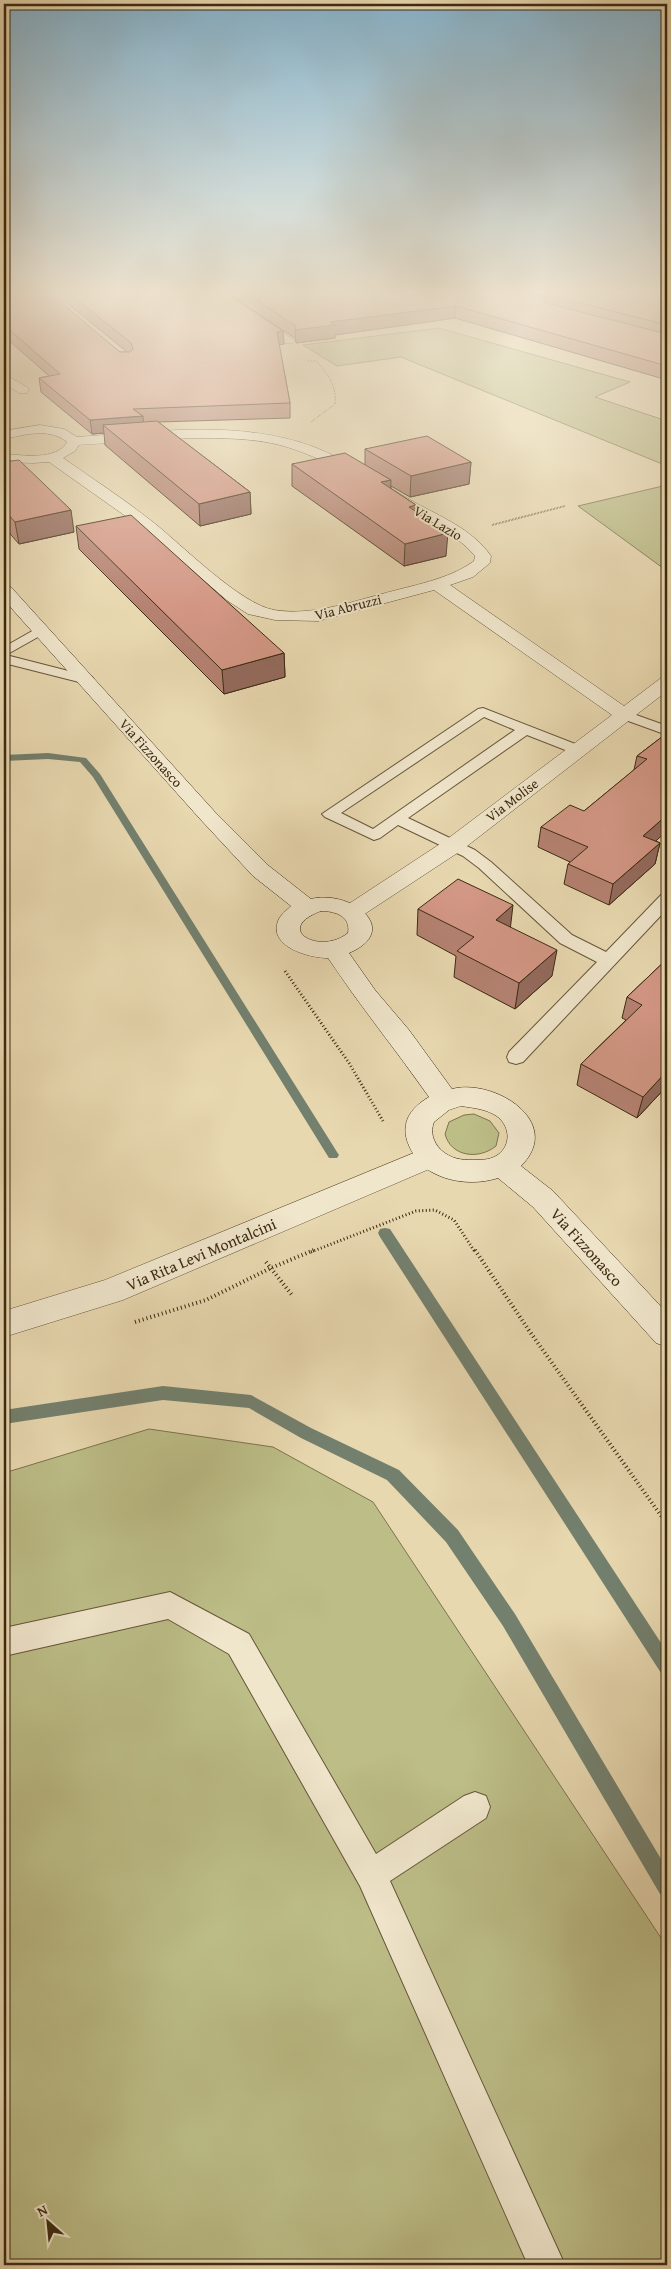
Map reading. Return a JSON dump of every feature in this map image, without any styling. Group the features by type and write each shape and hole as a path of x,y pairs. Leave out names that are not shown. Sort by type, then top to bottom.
{"street":[{"path":"4,435 45,429 64,433 74,441 73,447 52,457 36,460 4,458"},
{"name":"Via Lazio","path":"74,441 184,435 256,438 282,442 307,449 334,461 458,533 477,548 483,556 482,563 468,574 437,584"},
{"name":"Via Abruzzi","path":"52,457 146,524 234,597 254,610 275,616 318,616 437,584"},
{"path":"437,584 625,715"},
{"name":"Via Fizzonasco","path":"4,590 208,816 261,871 307,907"},
{"name":"Via Molise","path":"352,912 454,844 667,682"},
{"path":"331,904 352,912 359,919 361,926 360,934 354,941 335,950 311,949 292,940 288,933 287,925 290,918 307,907 331,904"},
{"path":"335,950 366,996 400,1036 445,1099"},
{"path":"461,1096 478,1096 494,1101 508,1109 518,1120 522,1133 521,1146 514,1157 502,1166 488,1171 457,1170 443,1165 431,1157 421,1141 419,1124 424,1114 433,1105 445,1099 461,1096"},
{"name":"Via Rita Levi Montalcini","path":"4,1324 112,1291 431,1157"},
{"name":"Via Fizzonasco","path":"502,1166 544,1199 667,1334"}],"lane":[{"path":"4,652 40,630"},
{"path":"4,660 87,680"},
{"path":"526,729 374,835 330,814 484,712 578,750"},
{"path":"625,715 667,731"},
{"path":"398,819 454,844 485,865 566,939 608,960"},
{"path":"516,1057 667,899"},
{"path":"4,1642 170,1606 239,1644 371,1876 547,2265"},
{"path":"371,1876 475,1807"}],"path":[{"path":"282,442 327,412 335,404 335,396"},
{"path":"458,533 565,506"},
{"path":"279,963 354,1069 371,1096 386,1126"},
{"path":"130,1323 206,1300 271,1268 416,1211 435,1210 454,1220 530,1332 667,1524"},
{"path":"247,1235 292,1295"}],"green space":[{"path":"496,396 598,396 595,397 667,421 667,466"},
{"path":"667,485 667,571 578,506"},
{"path":"474,1114 490,1121 499,1133 496,1146 482,1153 466,1154 459,1152 448,1142 445,1134 449,1122 464,1115"},
{"path":"149,1429 273,1447 373,1502 667,1947 667,2265 4,2265 4,1473"}],"building":[{"path":"61,396 289,396 290,403 133,409 143,416 90,420"},
{"path":"157,421 250,492 199,504 103,425"},
{"path":"427,436 471,462 411,476 365,449"},
{"path":"345,453 391,480 381,482 416,505 409,507 448,533 405,544 292,464"},
{"path":"4,455 11,461 19,460 71,510 15,522 4,510"},
{"path":"131,515 284,653 222,670 76,526"},
{"path":"667,733 667,815 643,836 660,843 613,884 568,864 588,847 541,827 570,805 584,811 647,759 637,756"},
{"path":"458,879 513,905 496,920 557,950 519,983 457,951 474,937 418,909"},
{"path":"667,959 667,1071 643,1097 581,1064 642,1005 627,997"}],"waterway":[{"path":"4,758 48,756 83,760 97,776 333,1155"},
{"path":"385,1233 667,1667"},
{"path":"4,1417 163,1393 251,1402 306,1433 393,1475 452,1536 509,1620 667,1887"}]}
